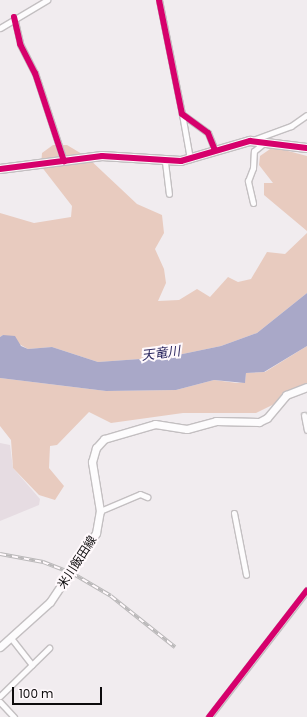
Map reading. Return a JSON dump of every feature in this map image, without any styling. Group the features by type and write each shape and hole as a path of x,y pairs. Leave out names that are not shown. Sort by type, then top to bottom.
{"main road":[{"path":"0,169 64,161 126,156 165,162 190,159 215,150 250,141 266,141 307,148"},
{"name":"米川飯田線","path":"0,647 45,607 72,573 96,533 100,511 93,454 111,434 155,424 187,429 216,421 259,422 267,418 286,395 307,387"}],"street":[{"path":"0,28 14,17 47,0"},
{"path":"159,0 190,159"},
{"path":"14,17 20,44 35,73 64,161"},
{"path":"182,114 208,133 215,150"},
{"path":"250,141 291,126 307,115"},
{"path":"253,203 248,181 253,168 254,151 266,141"},
{"path":"165,162 169,194"},
{"path":"304,415 307,430"},
{"path":"100,511 140,494 147,497"},
{"path":"234,513 246,575"},
{"path":"209,717 307,590"},
{"path":"11,638 32,666"},
{"path":"0,696 32,666 48,648"},
{"path":"0,702 14,717"}],"shaded area":[{"path":"53,145 67,145 87,157 137,204 162,215 164,233 155,249 164,269 166,283 158,301 179,300 197,289 210,297 228,277 238,282 251,279 267,252 285,254 307,233 307,293 257,333 221,346 168,357 98,362 52,347 28,349 3,335 0,337 0,213 34,223 71,217 72,206 41,166 42,153"},
{"path":"273,147 307,156 307,231 264,195 264,183 273,183 259,165 260,156"},
{"path":"307,346 307,388 256,413 183,413 111,423 89,412 57,445 50,446 49,468 64,486 55,500 39,495 13,468 11,440 0,426 0,378 106,391 176,390 214,380 237,383 245,382 246,373 265,372"},
{"path":"0,443 10,445 13,468 40,499 39,505 0,521"}],"water":[{"path":"307,293 307,346 264,372 246,373 245,383 214,380 176,390 106,391 0,378 0,337 3,335 15,336 21,346 28,349 52,347 98,362 168,357 221,346 257,333"}],"railway":[{"path":"0,554 43,562 72,573 111,596 175,647"}],"cycle path":[{"path":"159,0 182,114 208,133 215,150"},
{"path":"14,17 20,44 35,73 64,161"},
{"path":"0,169 102,156 181,161 250,141 307,148"},
{"path":"209,717 307,590"}],"water label":[{"name":"天竜川","path":"161,354"}]}
